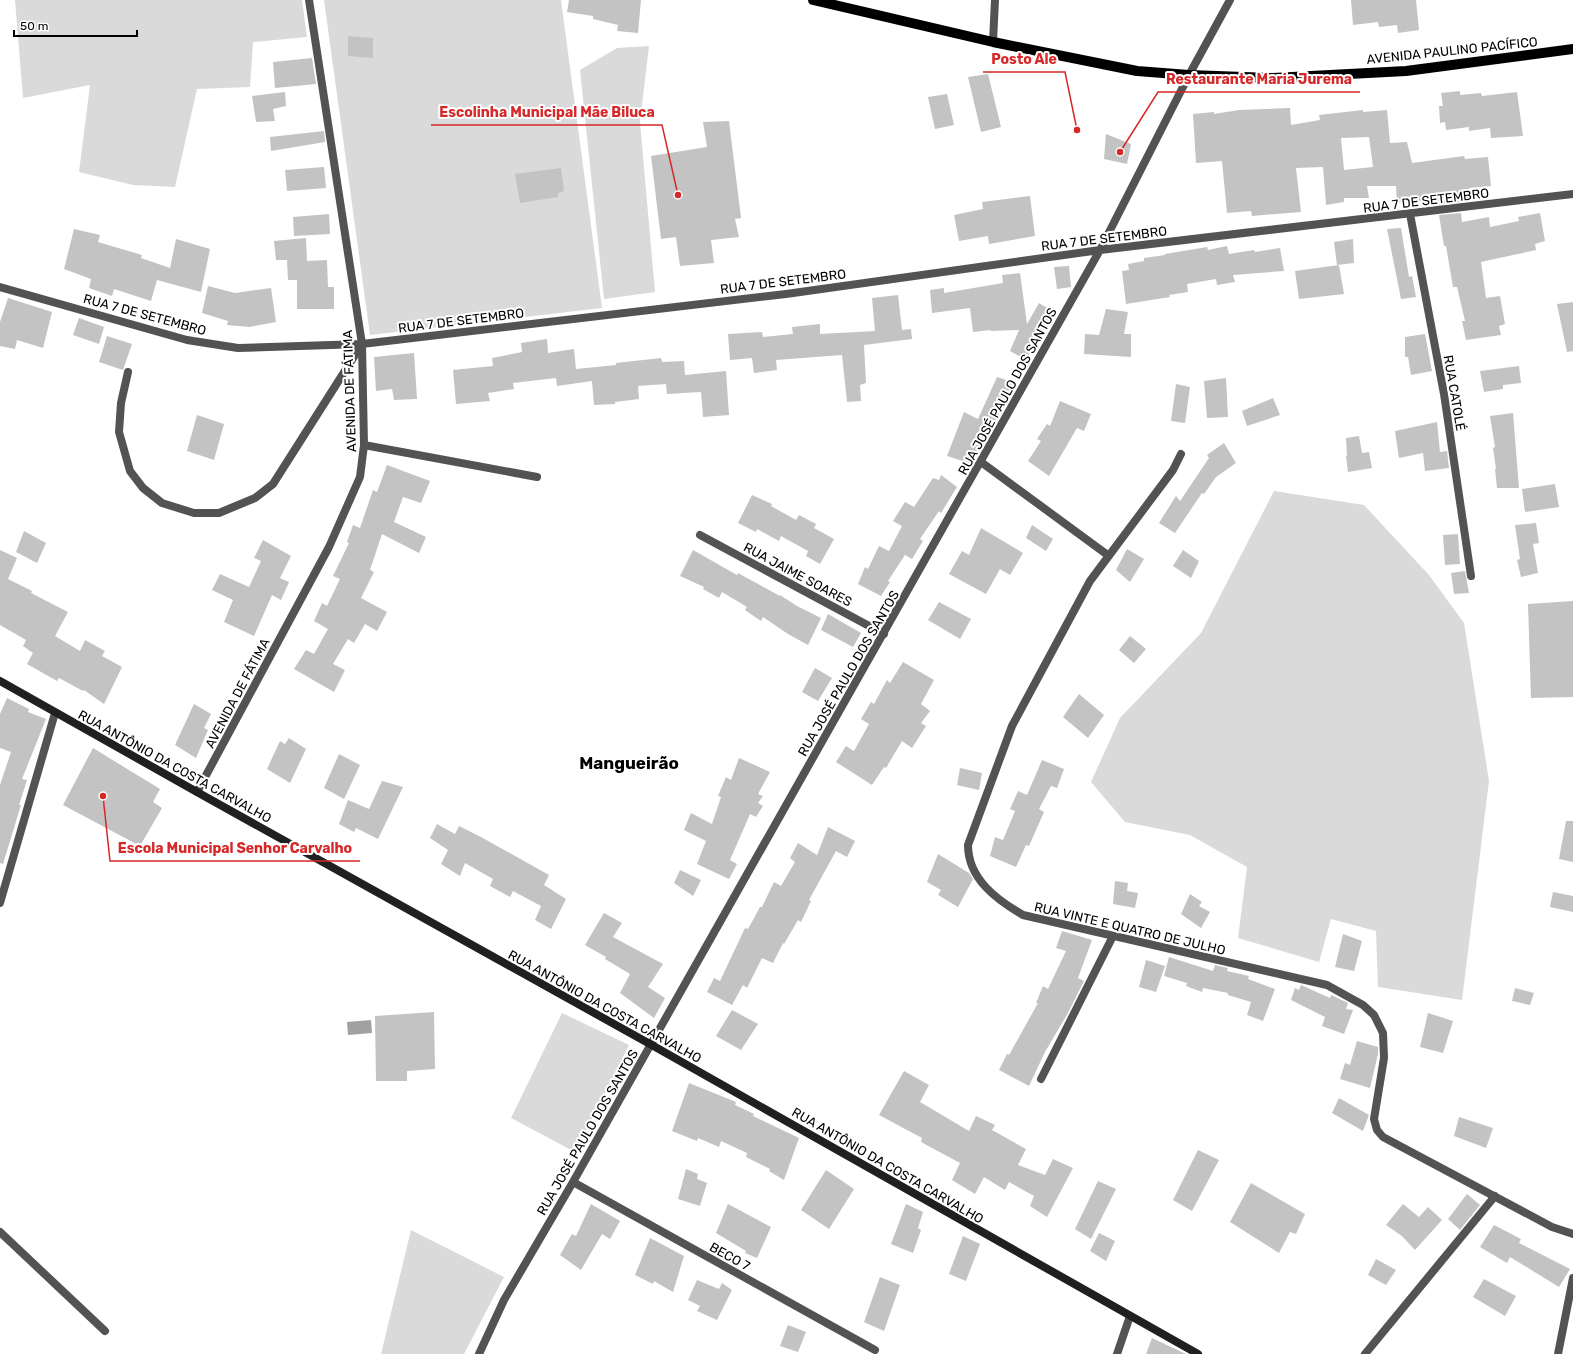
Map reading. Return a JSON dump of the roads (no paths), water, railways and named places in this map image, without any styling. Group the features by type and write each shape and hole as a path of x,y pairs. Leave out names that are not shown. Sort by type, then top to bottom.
{"main road":[{"name":"AVENIDA PAULINO PACÍFICO","path":"813,0 992,42 1137,71 1189,75 1273,78 1406,71 1573,49"}],"street":[{"name":"AVENIDA DE FÁTIMA","path":"197,792 329,547 360,477 364,445 362,344 309,0"},
{"path":"992,42 995,0"},
{"name":"RUA JOSÉ PAULO DOS SANTOS","path":"479,1354 504,1300 573,1182 1100,250 1189,75 1230,0"},
{"name":"RUA 7 DE SETEMBRO","path":"0,287 187,340 238,348 362,344 786,294 1100,250 1573,194"},
{"name":"RUA CATOLÉ","path":"1410,214 1444,394 1471,576"},
{"path":"128,372 121,403 119,432 130,471 143,488 162,503 194,514 219,513 255,498 273,484 362,344"},
{"path":"364,445 537,477"},
{"name":"RUA VINTE E QUATRO DE JULHO","path":"1181,454 1173,470 1090,581 1012,726 968,845 968,855 981,882 1002,903 1023,915 1327,985 1363,1004 1374,1015 1383,1034 1384,1058 1374,1119 1378,1130 1383,1137 1552,1226 1573,1234"},
{"path":"981,462 1109,556"},
{"name":"RUA JAIME SOARES","path":"700,535 884,634"},
{"name":"RUA ANTÔNIO DA COSTA CARVALHO","path":"0,681 650,1044 1198,1354"},
{"path":"0,903 55,713"},
{"path":"1041,1079 1113,936"},
{"name":"BECO 7","path":"573,1182 875,1350"},
{"path":"1365,1354 1495,1196"},
{"path":"0,1232 105,1331"},
{"path":"1558,1354 1573,1278"},
{"path":"1117,1354 1130,1316"}],"place":[{"name":"Posto Ale","path":"1077,130"},
{"name":"Restaurante Maria Jurema","path":"1120,152"},
{"name":"Escolinha Municipal Mãe Biluca","path":"678,195"},
{"name":"Escola Municipal Senhor Carvalho","path":"103,796"}],"district":[{"name":"Mangueirão","path":"629,763"}]}
